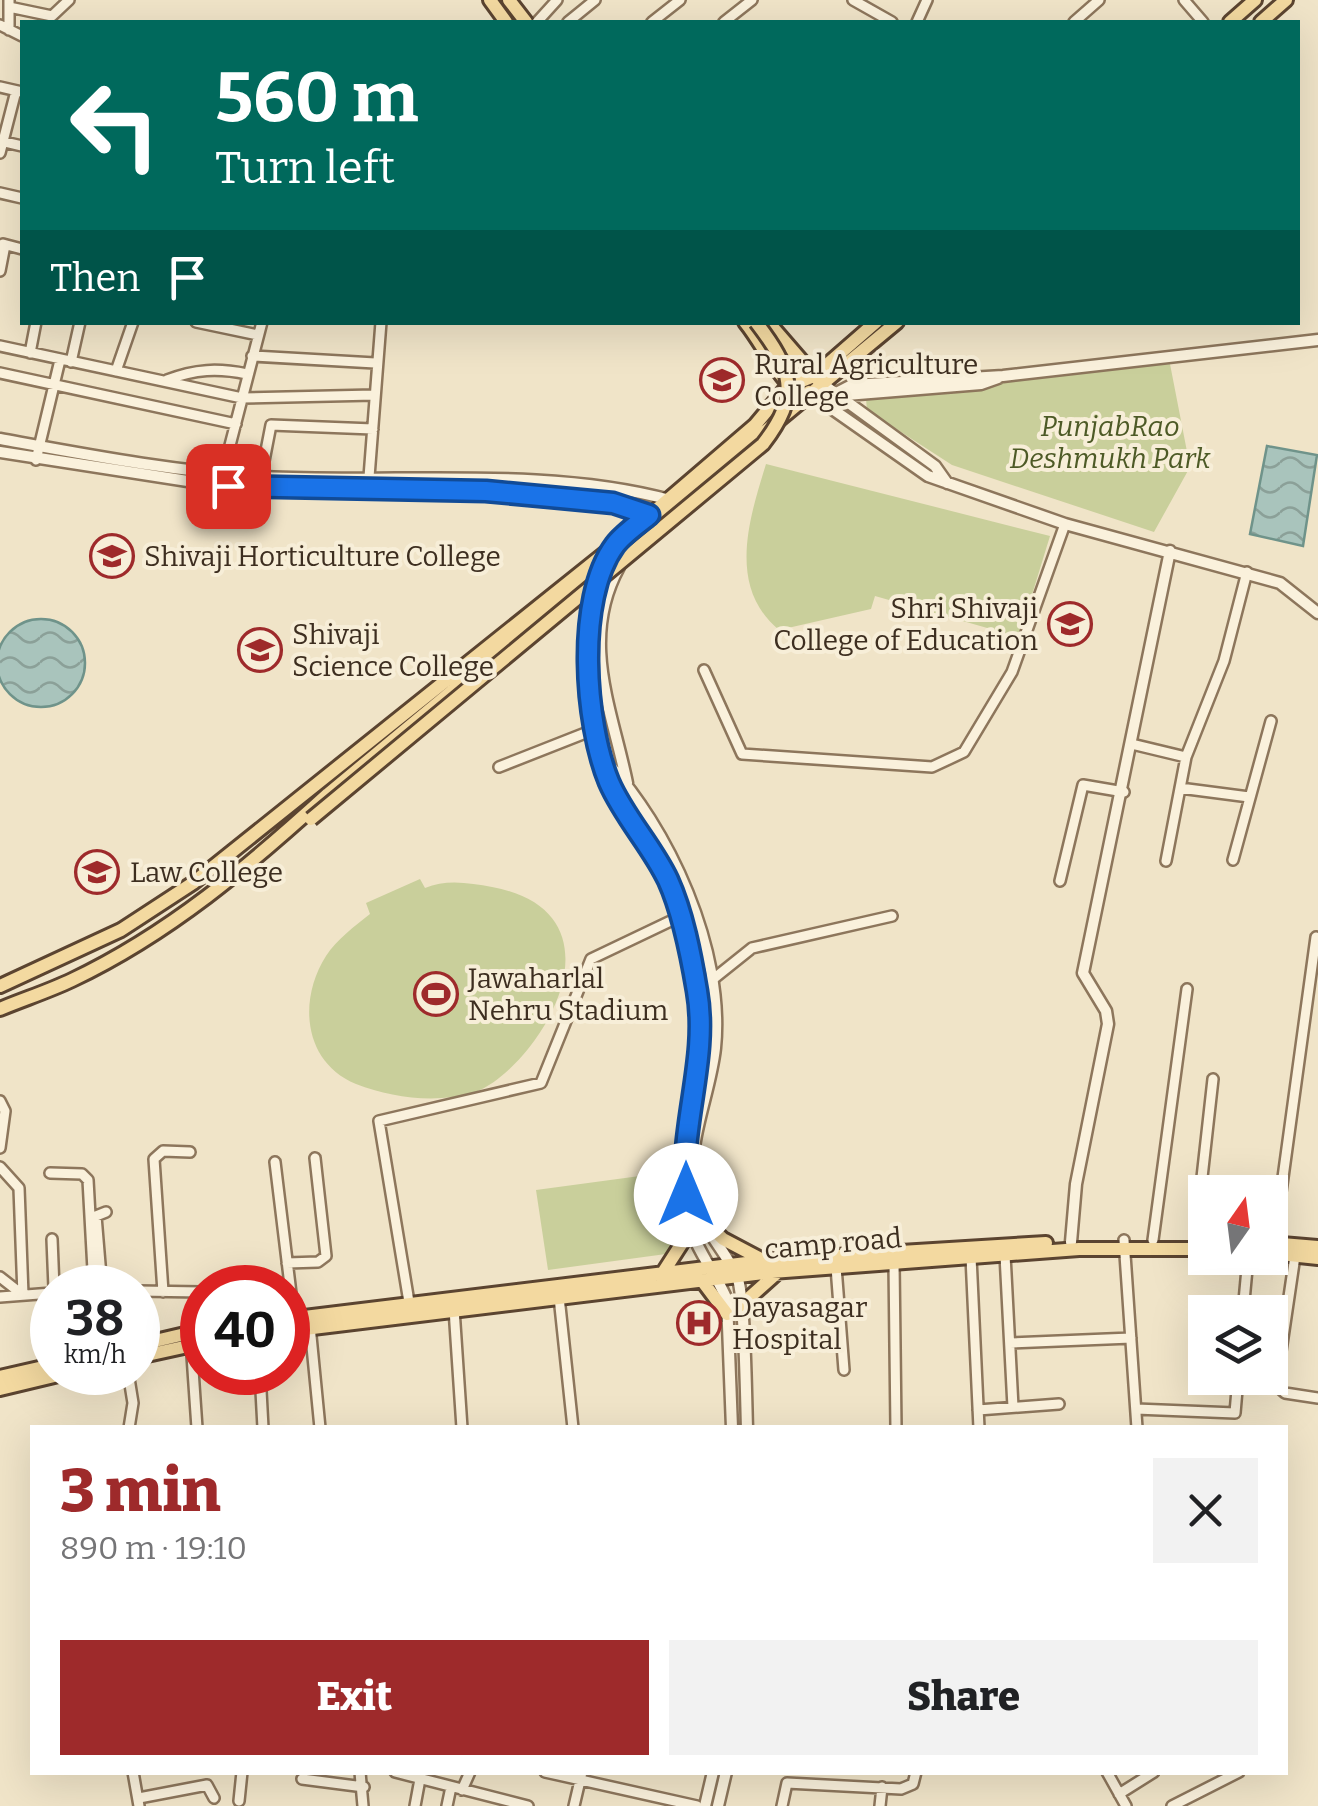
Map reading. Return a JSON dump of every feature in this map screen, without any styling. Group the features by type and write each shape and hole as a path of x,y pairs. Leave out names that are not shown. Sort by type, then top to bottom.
{"main road":[{"path":"1232,20 1255,0"},
{"path":"1263,20 1286,0"},
{"path":"747,325 771,355 786,387"},
{"path":"0,1009 69,982 160,930 244,871 291,828 763,444 787,407 784,365 758,325"},
{"path":"770,325 821,391"},
{"path":"821,391 874,325"},
{"path":"673,502 821,391 894,325"},
{"path":"755,425 769,400 771,355"},
{"path":"786,387 821,391"},
{"path":"786,387 821,391"},
{"path":"0,986 121,930 160,906 654,518 755,425 786,387"},
{"path":"291,828 311,819 612,566 654,518"},
{"path":"702,1219 723,1239 763,1260"},
{"path":"664,1271 691,1229"},
{"name":"camp road","path":"310,1322 780,1271 1153,1240 1188,1242"},
{"name":"camp road","path":"310,1322 409,1302 763,1260 1071,1242 1188,1243"},
{"path":"1288,1246 1318,1246"},
{"path":"1288,1253 1318,1258"},
{"path":"740,1306 780,1271"},
{"path":"703,1282 727,1314"},
{"path":"0,1377 30,1370"},
{"path":"0,1388 30,1381"}],"street":[{"path":"4,28 8,4 52,16 68,0"},
{"path":"540,20 557,0"},
{"path":"570,20 595,0"},
{"path":"655,20 680,0"},
{"path":"727,20 752,0"},
{"path":"853,0 888,20"},
{"path":"1076,20 1100,0"},
{"path":"1184,0 1200,20"},
{"path":"0,87 19,91 1,145"},
{"path":"0,271 2,244"},
{"path":"30,353 35,325"},
{"path":"36,460 54,385 79,325"},
{"path":"116,371 132,325"},
{"path":"210,325 258,335"},
{"path":"220,486 261,325"},
{"path":"369,478 380,325"},
{"path":"821,391 852,385 1004,376 1318,340"},
{"path":"0,346 242,398 374,395"},
{"path":"252,356 375,362"},
{"path":"164,382 189,372 222,369 247,374"},
{"path":"0,373 236,424"},
{"path":"821,391 928,476 1064,524 1247,572 1280,584 1318,612"},
{"path":"264,461 271,425 373,429"},
{"path":"0,439 223,473 369,478 604,502 654,518"},
{"path":"0,452 220,486 508,480 673,502"},
{"path":"704,670 742,754 932,767 964,752 1012,672 1064,524"},
{"path":"614,546 598,653 600,679 627,784"},
{"path":"1071,1242 1076,1184 1108,1024 1106,1012 1083,973 1124,792 1170,551"},
{"path":"612,566 594,605 589,661 593,730 612,786 668,880 698,992 701,1042 683,1166 691,1229 706,1266 719,1280 727,1314 732,1425"},
{"path":"1166,860 1186,757 1224,661 1247,572"},
{"path":"1232,860 1271,721"},
{"path":"499,767 593,730"},
{"path":"1132,744 1186,757"},
{"path":"602,758 627,784 685,883 711,981 715,1047 692,1163 702,1219 738,1278 747,1425"},
{"path":"1060,881 1084,785 1124,792"},
{"path":"1180,788 1249,797"},
{"path":"698,992 752,948 892,916"},
{"path":"409,1302 379,1121 542,1083 591,959 679,917"},
{"path":"1281,1175 1316,937"},
{"path":"1153,1240 1187,989"},
{"path":"1207,1175 1213,1078"},
{"path":"0,1100 5,1111 0,1148"},
{"path":"164,1292 154,1159 163,1151 190,1152"},
{"path":"276,1162 287,1264 318,1262 326,1256 315,1158"},
{"path":"0,1168 19,1188 23,1295"},
{"path":"50,1173 82,1174 88,1180 93,1265"},
{"path":"100,1265 96,1216 106,1212"},
{"path":"52,1239 53,1265"},
{"path":"1125,1244 1137,1425"},
{"path":"1005,1255 1013,1407"},
{"path":"1295,1256 1276,1385 1286,1394 1318,1398"},
{"path":"971,1257 979,1425"},
{"path":"894,1263 896,1425"},
{"path":"836,1267 844,1370"},
{"path":"0,1277 23,1295"},
{"path":"160,1292 180,1292"},
{"path":"0,1297 30,1294"},
{"path":"559,1297 573,1425"},
{"path":"454,1309 462,1425"},
{"path":"310,1322 320,1425"},
{"path":"1010,1343 1131,1338"},
{"path":"130,1425 132,1395"},
{"path":"197,1395 197,1425"},
{"path":"261,1395 263,1425"},
{"path":"1136,1409 1234,1413 1236,1395"},
{"path":"978,1410 1060,1404"},
{"path":"134,1775 139,1802 207,1785 214,1798"},
{"path":"240,1801 242,1775"},
{"path":"361,1775 362,1806"},
{"path":"406,1775 525,1806"},
{"path":"462,1790 469,1775"},
{"path":"705,1806 712,1775"},
{"path":"718,1806 725,1775"},
{"path":"782,1806 787,1783 909,1788 915,1775"},
{"path":"1110,1775 1126,1806"},
{"path":"1119,1794 1149,1775"},
{"path":"1172,1806 1233,1775"},
{"path":"574,1806 581,1776 697,1806"},
{"path":"302,1779 364,1787"},
{"path":"415,1806 420,1779"},
{"path":"447,1806 451,1787"},
{"path":"880,1806 882,1787"}],"green space":[{"name":"PunjabRao Deshmukh Park","path":"1170,364 1190,467 1154,532 952,465 867,410 866,399 871,392"},
{"path":"766,464 1050,536 1019,637 875,596 871,609 779,630 763,613 748,573 749,529"},
{"name":"Jawaharlal Nehru Stadium","path":"420,879 425,888 441,883 467,883 524,897 546,911 559,930 565,952 557,1000 528,1049 490,1085 460,1096 415,1098 356,1084 325,1061 311,1028 311,991 330,950 370,914 366,903"},
{"path":"677,1171 688,1251 548,1270 536,1190"}],"water":[{"path":"1267,446 1317,455 1303,546 1250,534"},
{"path":"32,619 50,619 66,626 78,638 85,654 85,672 78,688 66,700 50,707 32,707 16,700 -1,677 -1,649 4,638 16,626"}],"place":[{"name":"Rural Agriculture College","path":"722,380"},
{"name":"Shivaji Horticulture College","path":"112,556"},
{"name":"Shri Shivaji College of Education","path":"1070,624"},
{"name":"Shivaji Science College","path":"260,650"},
{"name":"Law College","path":"97,872"},
{"name":"Jawaharlal Nehru Stadium","path":"436,994"},
{"name":"Dayasagar Hospital","path":"699,1323"}],"route":[{"path":"228,486 486,491 613,503 649,515 614,546 606,565 594,605 588,678 593,730 608,780 668,880 698,992 701,1042 683,1166 686,1195"}]}
